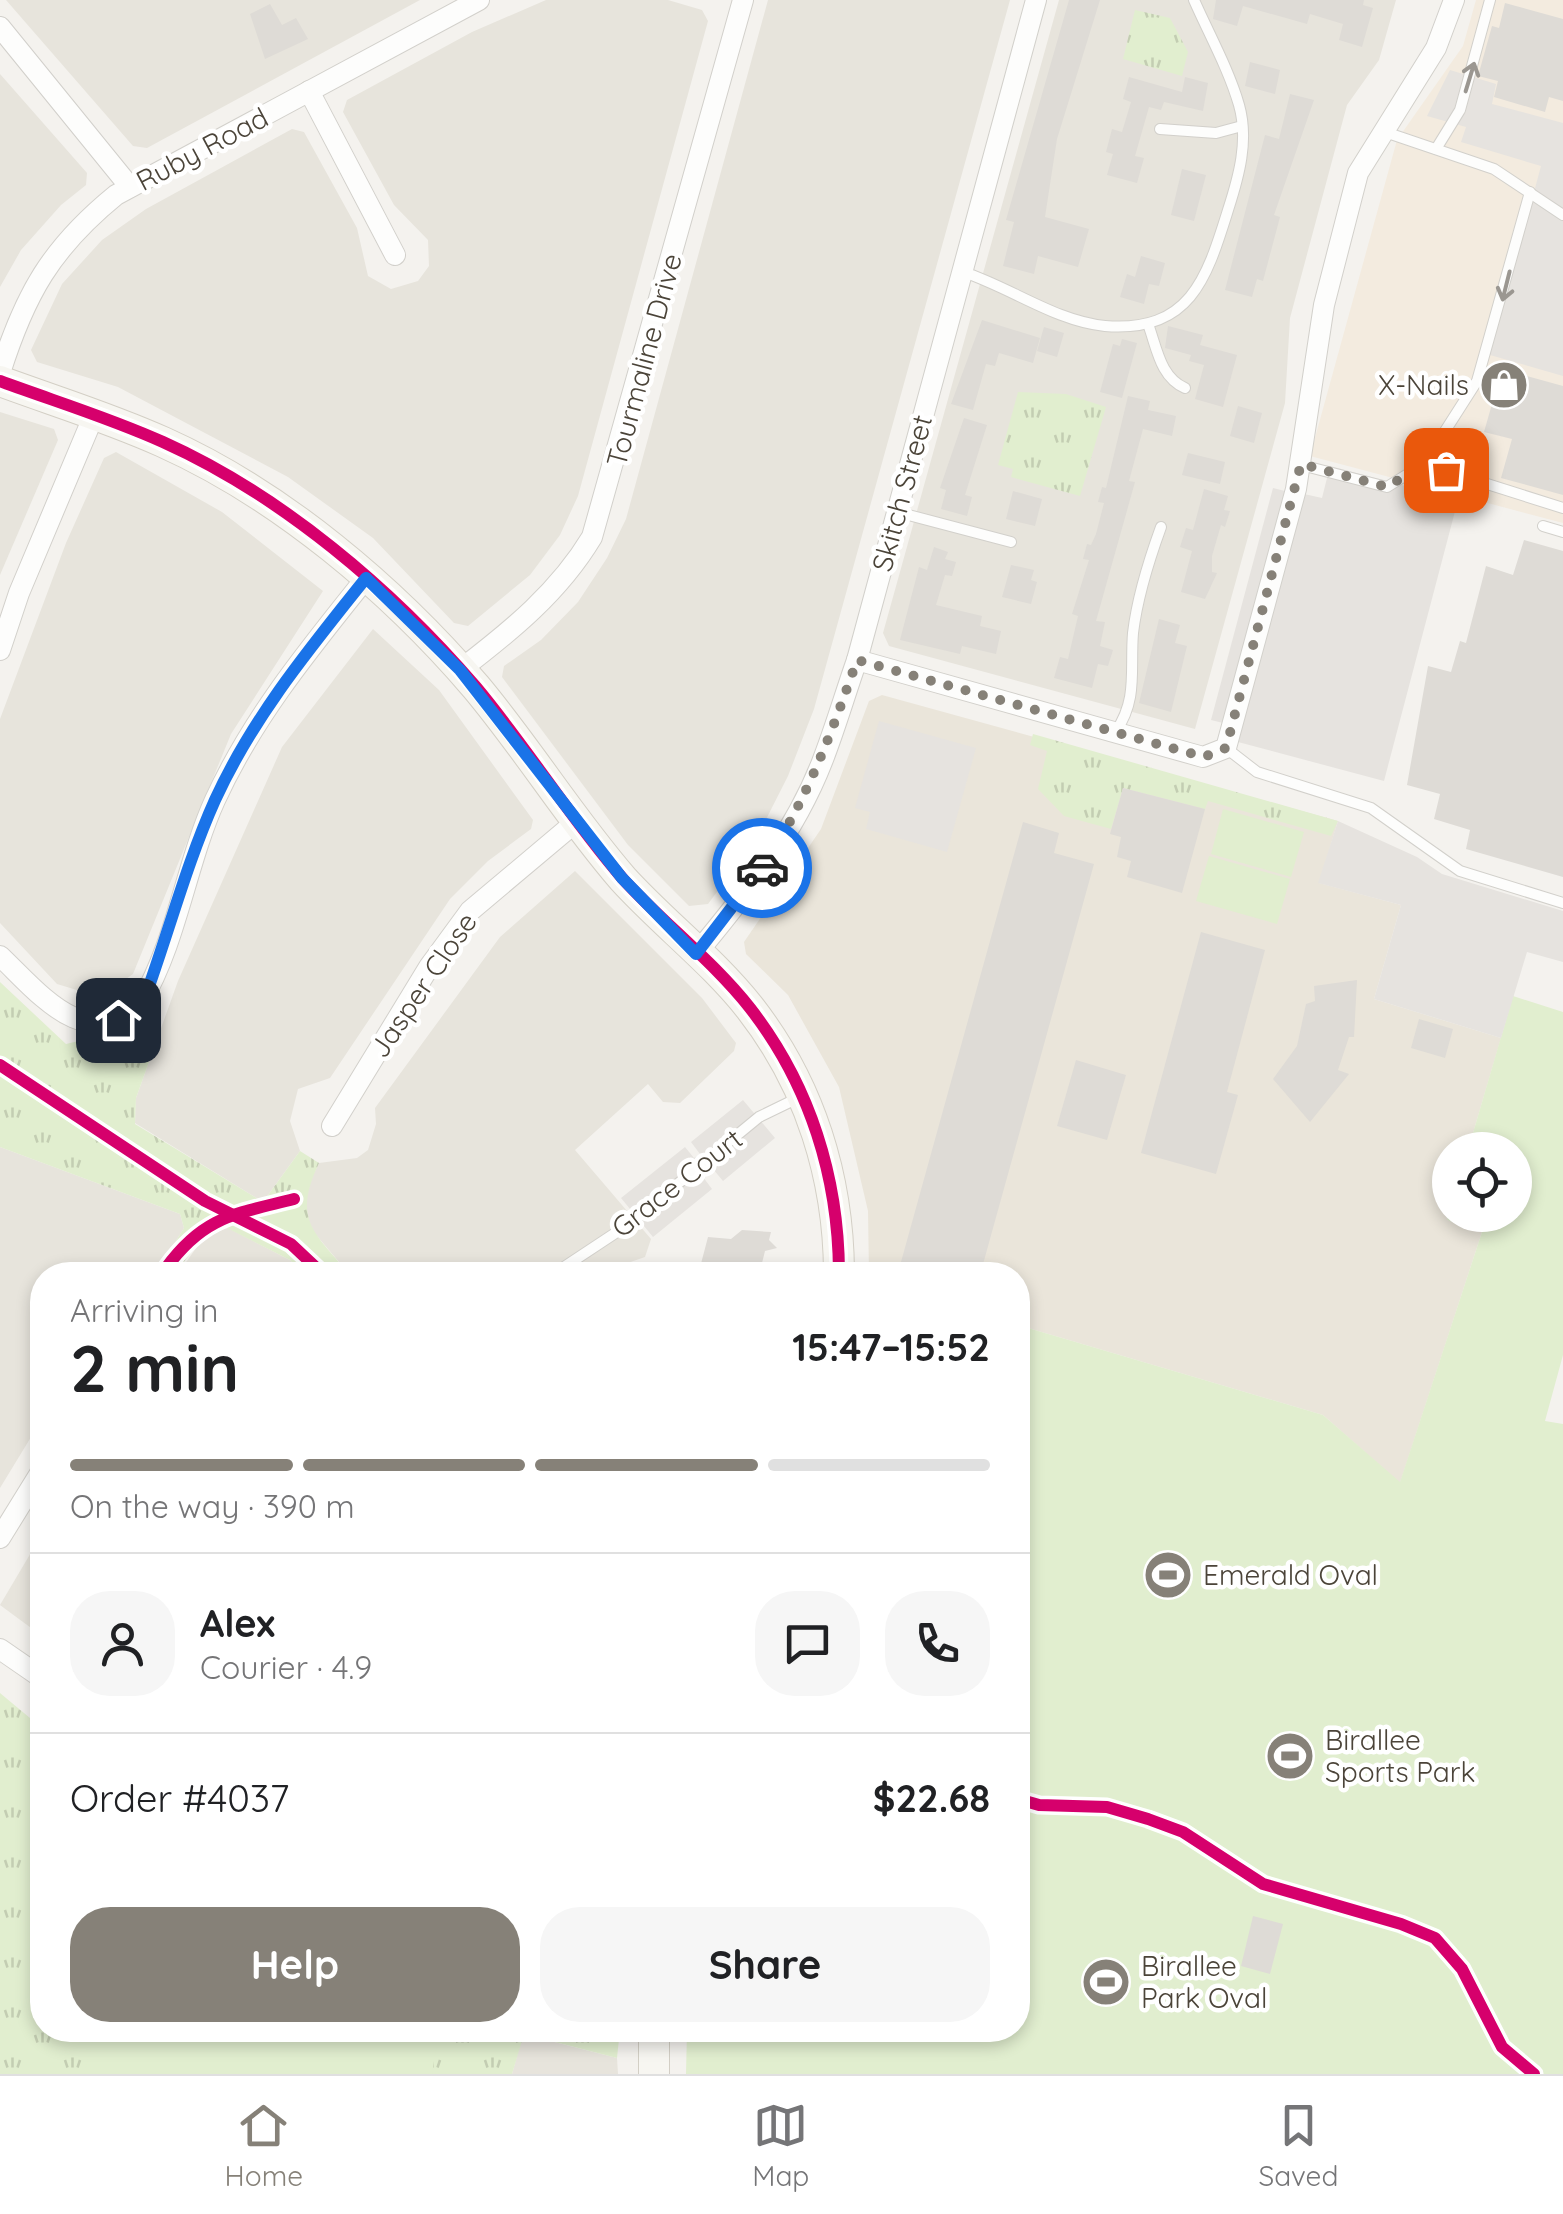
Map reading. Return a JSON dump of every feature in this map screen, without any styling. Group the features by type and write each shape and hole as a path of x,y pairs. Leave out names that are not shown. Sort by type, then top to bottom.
{"street":[{"name":"Ruby Road","path":"0,373 19,314 38,277 89,217 130,186 479,0"},
{"name":"Tourmaline Drive","path":"460,670 545,600 572,571 592,537 743,0"},
{"name":"Skitch Street","path":"696,954 747,893 797,815 822,763 857,660 1036,0"},
{"path":"857,660 1204,757 1226,748 1301,464 1324,305 1358,174 1381,131 1436,48 1454,0"},
{"path":"0,28 130,186"},
{"path":"309,91 395,255"},
{"path":"0,381 165,443 253,492 366,578 460,670 622,878 748,1006 803,1095 829,1176 838,1262"},
{"path":"0,650 19,592 94,415"},
{"path":"0,956 68,1017 118,1020 141,1002 214,802 246,740 286,678 366,578"},
{"name":"Jasper Close","path":"332,1126 429,967 470,912 577,820"},
{"path":"0,1538 30,1489"},
{"path":"0,1649 30,1670"},
{"path":"654,2042 654,2074"}],"lane":[{"path":"961,271 1079,320 1103,326 1148,324 1182,304 1206,280 1236,184 1242,126 1239,106 1194,0"},
{"path":"1436,149 1460,110 1490,0"},
{"path":"1160,128 1216,133 1242,126"},
{"path":"1381,131 1494,169 1563,215"},
{"path":"1301,464 1387,487 1424,464 1477,381 1530,192"},
{"path":"1148,324 1164,371 1172,382 1185,388"},
{"path":"1424,464 1563,508"},
{"path":"897,512 1011,542"},
{"path":"1543,526 1563,532"},
{"path":"1116,731 1128,713 1135,676 1133,631 1161,527"},
{"path":"1226,748 1257,772 1371,808 1460,871 1563,903"},
{"name":"Grace Court","path":"572,1262 629,1224 760,1117 803,1095"}],"shaded area":[{"path":"6,0 420,0 147,148 133,146"},
{"path":"546,0 668,0 702,10 708,21 578,496 560,535 530,575 468,626 454,623 373,538 288,477 118,387 37,362 31,350 62,284 102,240 146,209 292,129 304,132 357,228 368,276 391,289 418,281 429,266 428,240 394,205 343,112 347,100 472,32"},
{"path":"768,0 1010,0 814,709 788,776 756,839 708,904 689,906 628,845 502,677 504,666 541,640 578,602 607,558 626,519"},
{"path":"1059,0 1396,0 1379,60 1347,105 1290,318 1285,403 1195,729 889,646 883,633"},
{"path":"1476,0 1563,0 1563,523 1310,456 1397,140 1463,46"},
{"path":"1450,70 1496,84 1492,104 1563,123 1563,376 1490,355 1541,166 1461,142 1466,127 1427,116"},
{"path":"0,74 87,173 86,185 61,205 21,250 0,287"},
{"path":"0,412 54,429 58,440 0,575"},
{"path":"116,452 222,512 323,591 231,734 133,974 100,997 57,984 0,923 0,719 66,543 104,458"},
{"path":"1330,466 1458,500 1384,781 1238,742 1304,494 1322,498"},
{"path":"1273,488 1289,492 1227,724 1211,720"},
{"path":"373,629 439,690 533,820 531,829 488,861 450,899 330,1078 298,1089 290,1121 300,1151 263,1202 135,1123 136,1098 178,981 282,747"},
{"path":"882,695 1338,821 1319,883 1401,905 1374,999 1501,1038 1473,1132 1432,1132 1432,1232 1482,1232 1400,1483 1323,1415 1030,1329 1030,1262 869,1262 868,1211 839,1087 788,995 746,954 744,942 821,829 869,701"},
{"path":"879,721 976,748 947,852 866,829 870,812 855,808"},
{"path":"1338,821 1417,857 1442,874 1563,911 1563,962 1527,952 1501,1038 1374,999 1401,905 1318,883"},
{"path":"575,871 702,998 736,1043 734,1051 680,1103 663,1102 648,1084 575,1150 651,1239 645,1257 630,1262 339,1262 306,1223 305,1191 319,1163 357,1158 368,1150 376,1124 375,1108 500,937"},
{"path":"743,1100 775,1138 723,1181 713,1169 703,1177 712,1189 653,1237 621,1198 685,1147 694,1158 700,1154 691,1142"},
{"path":"0,1147 180,1214 184,1228 163,1262 30,1262 30,1439 0,1488"},
{"path":"228,1228 292,1262 186,1262 206,1234"},
{"path":"30,1554 30,1627 0,1605"},
{"path":"521,2042 554,2042 617,2058 618,2074 512,2074"}],"green space":[{"path":"1135,10 1170,18 1188,52 1182,76 1123,59"},
{"path":"1018,392 1066,394 1106,407 1080,496 1011,477 1013,469 998,465"},
{"path":"1033,734 1338,821 1331,836 1208,801 1205,809 1123,788 1111,829 1064,816 1038,789 1047,751 1030,745"},
{"path":"1223,809 1304,832 1291,877 1211,854"},
{"path":"1209,856 1290,879 1277,924 1196,901"},
{"path":"0,982 66,1044 115,1032 149,1062 136,1098 135,1124 263,1202 300,1151 319,1163 307,1198 307,1212 317,1236 339,1262 292,1262 227,1228 206,1234 184,1262 163,1262 184,1228 180,1214 0,1147"},
{"name":"Birallee Sports Park","path":"1513,996 1563,1012 1563,1355 1545,1421 1563,1424 1563,2074 686,2074 687,2042 1030,2042 1030,1329 1323,1415 1400,1482 1482,1232 1532,1232 1532,1132 1473,1132"},
{"path":"0,1693 30,1718 30,2042 522,2042 512,2074 0,2074"},
{"path":"93,2042 437,2042 432,2074 84,2074"},
{"path":"555,2042 619,2042 617,2058"}],"building":[{"path":"1069,0 1100,0 1057,139 1045,217 1089,229 1078,267 1038,256 1034,274 1003,266 1014,222 1006,220"},
{"path":"1216,0 1364,0 1363,5 1373,8 1362,47 1339,40 1343,24 1310,14 1307,24 1243,6 1237,26 1213,19"},
{"path":"1505,3 1563,19 1563,101 1549,97 1545,112 1494,97 1498,81 1478,76 1492,26 1499,28"},
{"path":"270,4 282,25 296,18 308,39 265,59 250,14"},
{"path":"1250,62 1280,70 1275,94 1245,86"},
{"path":"1129,77 1182,92 1185,77 1208,83 1203,111 1164,102 1161,110 1149,107 1135,156 1144,158 1137,183 1107,175 1113,154 1106,152 1112,129 1122,132 1131,102 1123,99"},
{"path":"1290,94 1314,100 1274,215 1280,217 1263,281 1257,279 1252,297 1225,290 1265,135 1279,139"},
{"path":"1182,169 1206,175 1194,221 1171,215"},
{"path":"1141,256 1165,263 1159,286 1149,284 1144,304 1120,297 1127,274 1135,277"},
{"path":"982,320 1040,338 1033,363 999,353 995,366 986,364 973,410 951,404"},
{"path":"1168,326 1203,335 1200,345 1237,355 1223,407 1195,399 1204,365 1189,361 1191,355 1165,348"},
{"path":"1044,327 1064,333 1057,357 1037,351"},
{"path":"1122,339 1137,343 1122,398 1100,392 1113,344 1120,346"},
{"path":"1502,369 1563,386 1563,495 1501,478 1512,439 1484,432"},
{"path":"1128,396 1150,401 1148,410 1176,416 1172,436 1143,429 1129,481 1135,482 1096,621 1105,622 1100,646 1113,650 1108,666 1098,664 1092,688 1054,678 1060,657 1068,659 1078,616 1072,614 1089,560 1083,559 1087,544 1091,545 1096,534 1104,503 1098,502 1102,487 1106,488"},
{"path":"1238,406 1262,413 1254,443 1230,436"},
{"path":"964,418 987,425 965,495 972,497 967,516 941,509 946,490 940,488"},
{"path":"1188,453 1225,462 1220,484 1182,475"},
{"path":"1204,489 1228,496 1224,510 1230,511 1225,527 1221,525 1212,556 1212,572 1217,573 1205,599 1181,592 1192,551 1180,547 1186,528 1193,530"},
{"path":"1013,491 1042,499 1035,526 1006,519"},
{"path":"1524,540 1563,551 1563,877 1466,849 1470,830 1434,819 1440,794 1407,785 1428,666 1451,672 1460,641 1466,643 1486,566 1513,575"},
{"path":"934,547 948,552 945,559 956,562 952,576 945,575 936,605 982,616 980,626 1001,631 996,654 962,646 960,654 900,640 919,567 927,570"},
{"path":"1011,565 1034,570 1031,580 1037,582 1031,604 1002,597"},
{"path":"1159,619 1180,625 1175,643 1187,646 1171,712 1139,703"},
{"path":"1123,788 1205,809 1182,893 1127,877 1131,861 1117,857 1121,837 1110,834"},
{"path":"1023,822 1059,833 1054,853 1094,864 984,1262 901,1262"},
{"path":"1201,932 1265,950 1227,1092 1238,1095 1216,1174 1141,1153"},
{"path":"1357,980 1354,1037 1349,1037 1338,1070 1349,1074 1310,1122 1273,1079 1297,1046 1306,1004 1315,1001 1314,986"},
{"path":"1419,1019 1453,1029 1445,1058 1411,1048"},
{"path":"1076,1060 1126,1075 1107,1140 1057,1126"},
{"path":"742,1230 771,1232 769,1240 777,1248 765,1251 762,1262 701,1262 708,1237 731,1239"},
{"path":"1253,1916 1283,1924 1270,1974 1241,1966"}],"cycle path":[{"path":"0,381 143,433 250,489 371,580 443,651 495,711 623,879 720,974 771,1038 805,1101 817,1134 834,1203 839,1262"},
{"path":"0,1065 205,1201 291,1244 310,1262"},
{"path":"171,1262 208,1227 238,1214 294,1199"},
{"path":"1030,1802 1107,1807 1148,1819 1183,1832 1263,1884 1401,1924 1435,1938 1462,1969 1502,2047 1534,2074"}],"way so far":[{"path":"762,868 797,815 822,763 857,660 1204,757 1218,754 1226,748 1301,464 1387,487 1424,464 1446,470"}],"place":[{"name":"X-Nails","path":"1504,385"},
{"name":"Emerald Oval","path":"1168,1575"},
{"name":"Birallee Sports Park","path":"1290,1756"},
{"name":"Birallee Park Oval","path":"1106,1982"}],"route":[{"path":"118,1020 141,1002 148,989 214,802 246,740 286,678 366,578 479,691 622,878 696,954 747,893 762,868"}]}
